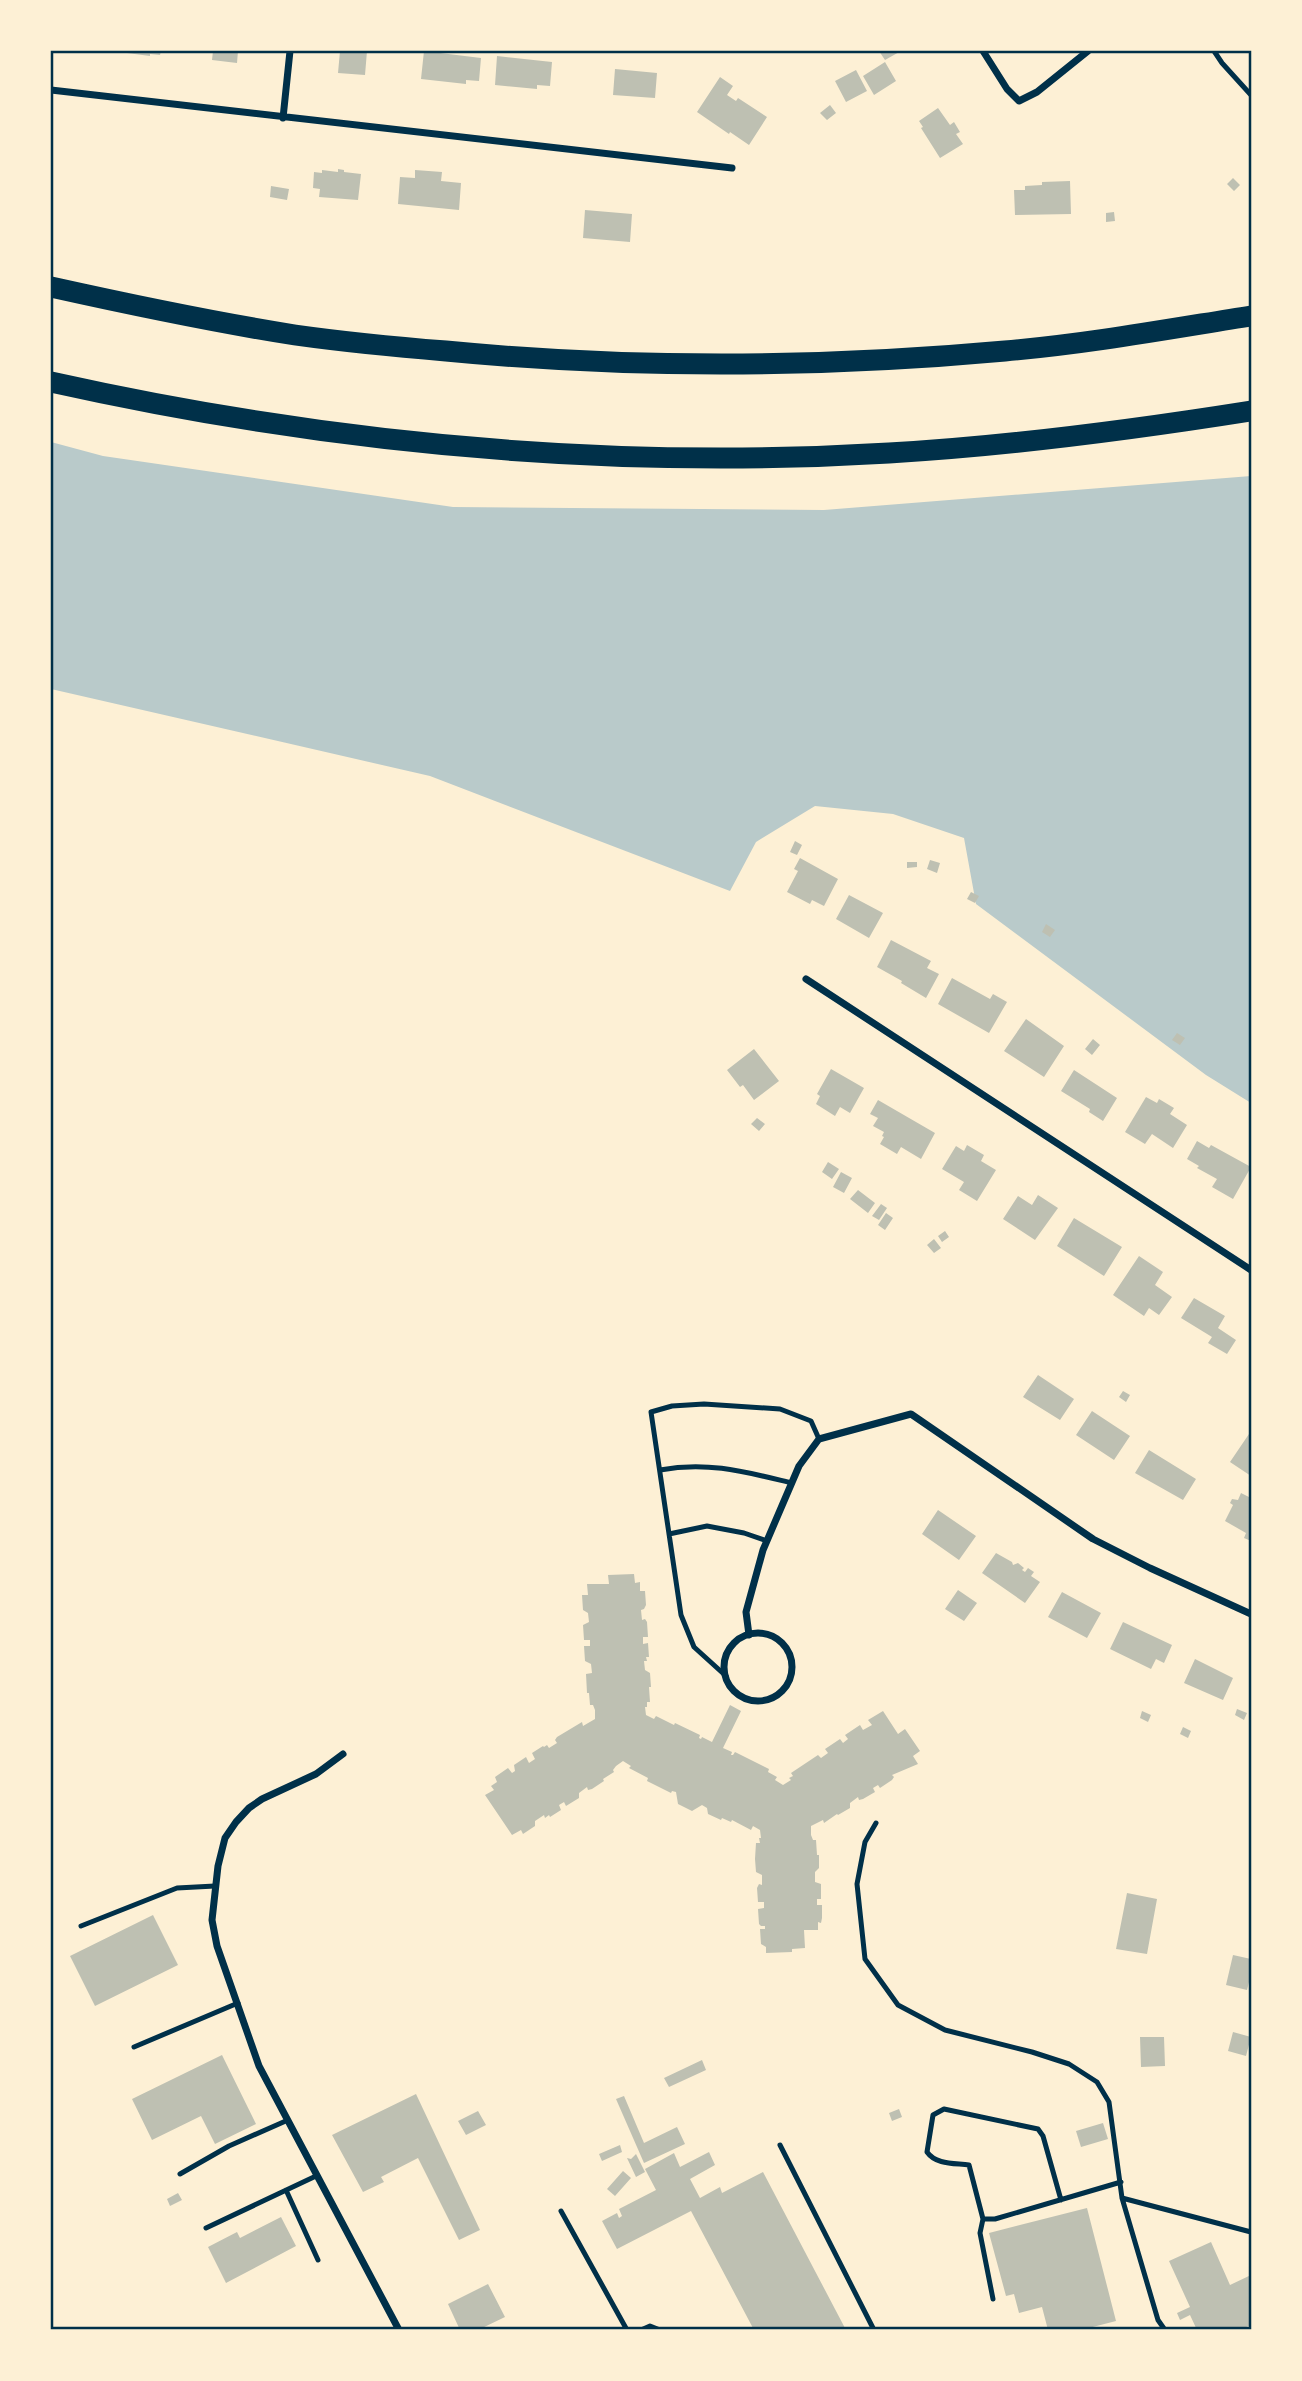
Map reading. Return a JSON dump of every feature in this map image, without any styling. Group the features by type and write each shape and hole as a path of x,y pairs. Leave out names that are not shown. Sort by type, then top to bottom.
{"highway":[{"path":"51,287 152,310 298,335 540,360 659,364 771,365 1007,351 1124,337 1251,316"},
{"path":"51,382 133,400 281,425 396,440 530,452 652,458 888,453 1009,444 1128,431 1251,411"}],"street":[{"path":"283,118 290,51"},
{"path":"983,51 1007,89 1019,101 1037,92 1088,51"},
{"path":"51,90 732,168"},
{"path":"806,979 1251,1270"},
{"path":"749,1635 746,1612 767,1541 799,1466 819,1439 911,1414 1093,1539 1251,1614"},
{"path":"763,1633 775,1638 785,1646 791,1658 792,1671 788,1684 779,1694 768,1700 754,1701 742,1697 732,1689 726,1676 724,1663 729,1651 737,1640 749,1635 763,1633"},
{"path":"343,1755 316,1774 262,1799 236,1822 225,1838 215,1886 212,1920 217,1946 259,2066 399,2330"}],"lane":[{"path":"1214,51 1251,95"},
{"path":"726,1676 694,1647 681,1615 651,1412 673,1406 704,1404 779,1409 811,1421 819,1439"},
{"path":"660,1470 682,1466 724,1467 792,1483"},
{"path":"669,1534 706,1526 744,1533 767,1541"},
{"path":"876,1823 865,1842 857,1884 865,1959 898,2005 945,2030 1069,2064 1097,2082 1109,2102 1122,2198 1158,2320 1165,2330"},
{"path":"81,1926 177,1888 215,1886"},
{"path":"134,2047 238,2003"},
{"path":"993,2299 980,2233 983,2219 969,2165 939,2162 931,2158 927,2152 933,2115 944,2109 1038,2129 1043,2136 1061,2200"},
{"path":"180,2174 229,2146 288,2120"},
{"path":"780,2145 874,2330"},
{"path":"206,2228 316,2176"},
{"path":"983,2219 995,2219 1121,2182"},
{"path":"286,2190 318,2260"},
{"path":"1122,2198 1251,2232"},
{"path":"561,2211 627,2330"},
{"path":"641,2330 650,2326 660,2330"}],"shaded area":[{"path":"51,442 103,456 453,507 824,510 1251,476 1251,1103 1206,1075 976,904 964,838 893,814 815,806 756,842 730,891 430,776 51,689"}],"building":[{"path":"127,51 161,51 160,55 150,56"},
{"path":"213,51 238,51 237,63 212,60"},
{"path":"340,51 367,51 365,75 338,73"},
{"path":"424,51 481,58 479,81 466,80 466,84 421,79"},
{"path":"879,51 901,51 885,60"},
{"path":"497,56 552,62 550,86 537,85 537,89 495,85"},
{"path":"885,62 896,81 874,95 863,76"},
{"path":"615,69 657,73 655,98 613,95"},
{"path":"856,70 867,91 846,102 835,81"},
{"path":"720,77 733,86 727,95 736,101 738,98 767,117 749,145 697,112"},
{"path":"830,105 836,113 827,120 820,113"},
{"path":"938,108 950,125 954,122 960,132 956,134 963,144 940,158 919,121"},
{"path":"338,169 361,174 358,200 319,197 320,189 313,188 314,172 338,172"},
{"path":"415,170 442,172 441,181 461,183 459,210 398,204 400,177 415,178"},
{"path":"1233,178 1240,185 1234,191 1227,184"},
{"path":"1070,181 1071,214 1015,215 1014,190 1025,190 1025,186 1042,185 1042,182"},
{"path":"271,186 289,189 287,200 270,197"},
{"path":"585,210 632,214 630,242 583,238"},
{"path":"1114,212 1115,221 1106,222 1106,213"},
{"path":"795,841 802,845 797,855 790,852"},
{"path":"800,858 838,879 824,906 812,900 810,904 787,892 798,871 794,869"},
{"path":"930,860 940,863 937,873 927,869"},
{"path":"907,862 917,862 917,867 907,868"},
{"path":"971,892 979,896 975,903 967,899"},
{"path":"849,895 883,913 869,938 836,919"},
{"path":"1046,924 1055,930 1050,937 1042,932"},
{"path":"891,940 931,961 927,968 939,974 926,998 877,967"},
{"path":"952,978 990,999 993,994 1007,1002 989,1033 938,1004"},
{"path":"1026,1019 1064,1046 1044,1077 1004,1051"},
{"path":"1177,1033 1185,1038 1180,1045 1172,1040"},
{"path":"1093,1039 1100,1045 1092,1055 1085,1049"},
{"path":"754,1049 779,1081 754,1100 727,1070"},
{"path":"831,1069 864,1088 850,1113 840,1107 835,1116 816,1104 820,1096 817,1094"},
{"path":"1074,1070 1117,1098 1103,1121 1089,1112 1090,1109 1061,1091"},
{"path":"1146,1097 1157,1103 1159,1099 1174,1108 1170,1114 1187,1125 1173,1148 1152,1134 1145,1144 1125,1132"},
{"path":"878,1100 935,1133 921,1159 901,1147 897,1154 880,1144 884,1132 873,1126 878,1118 870,1114"},
{"path":"757,1118 765,1124 759,1131 751,1124"},
{"path":"1197,1141 1209,1148 1211,1145 1251,1167 1233,1199 1212,1187 1217,1179 1187,1159"},
{"path":"967,1145 984,1155 981,1161 996,1170 977,1201 959,1190 964,1182 942,1169 956,1146 964,1151"},
{"path":"828,1162 839,1169 832,1179 822,1172"},
{"path":"841,1172 852,1178 844,1193 833,1187"},
{"path":"858,1190 875,1203 868,1213 850,1199"},
{"path":"1038,1195 1058,1208 1035,1240 1003,1219 1018,1196 1032,1205"},
{"path":"881,1204 887,1208 879,1220 872,1216"},
{"path":"886,1213 893,1218 885,1230 878,1225"},
{"path":"1074,1218 1122,1247 1104,1276 1057,1246"},
{"path":"945,1231 949,1237 942,1242 938,1236"},
{"path":"934,1239 941,1248 934,1253 927,1245"},
{"path":"1139,1256 1163,1272 1155,1285 1172,1297 1159,1315 1149,1308 1144,1316 1113,1295"},
{"path":"1194,1298 1225,1316 1218,1328 1236,1340 1227,1354 1208,1343 1212,1337 1181,1318"},
{"path":"1038,1375 1074,1399 1060,1420 1023,1397"},
{"path":"1123,1391 1130,1395 1126,1402 1119,1397"},
{"path":"1092,1411 1130,1436 1114,1460 1076,1435"},
{"path":"1251,1431 1251,1476 1230,1462"},
{"path":"1149,1450 1196,1479 1183,1500 1135,1473"},
{"path":"1241,1493 1251,1498 1251,1541 1244,1538 1246,1533 1225,1521 1233,1505 1230,1503 1232,1499 1238,1500"},
{"path":"938,1510 976,1536 959,1560 922,1534"},
{"path":"996,1553 1013,1565 1018,1563 1025,1572 1028,1568 1034,1572 1031,1576 1040,1582 1025,1603 982,1573"},
{"path":"634,1574 635,1583 640,1582 640,1591 645,1591 646,1605 641,1610 642,1620 647,1622 648,1637 643,1637 643,1644 648,1643 649,1657 644,1661 645,1670 650,1673 651,1687 650,1702 647,1702 645,1707 646,1715 654,1719 656,1716 674,1725 675,1723 700,1735 699,1738 712,1742 730,1705 741,1711 723,1748 732,1752 731,1755 735,1752 769,1769 768,1772 777,1777 775,1780 783,1785 791,1780 791,1773 818,1755 821,1758 828,1753 825,1749 840,1739 843,1743 848,1739 845,1735 860,1725 863,1730 872,1725 868,1720 883,1711 898,1734 905,1729 920,1751 913,1756 918,1764 892,1775 892,1780 880,1788 878,1785 873,1788 875,1792 863,1799 859,1800 858,1797 850,1803 850,1808 838,1815 824,1823 823,1820 811,1826 811,1835 813,1840 816,1840 819,1855 815,1882 821,1884 821,1899 817,1899 817,1905 822,1905 822,1918 821,1923 818,1922 818,1930 804,1930 805,1948 792,1949 792,1952 766,1953 766,1947 761,1944 760,1929 765,1929 765,1926 759,1924 758,1909 764,1908 764,1902 758,1902 757,1888 759,1884 762,1885 762,1875 756,1872 755,1859 756,1843 760,1843 761,1838 760,1830 753,1826 751,1830 732,1820 721,1820 708,1814 707,1808 702,1805 692,1811 678,1804 676,1792 671,1793 647,1781 648,1778 629,1768 631,1766 623,1761 616,1766 614,1772 603,1779 604,1781 592,1789 588,1790 587,1787 579,1793 579,1798 566,1806 564,1802 559,1805 561,1810 550,1817 549,1815 545,1818 544,1815 535,1821 535,1826 523,1834 521,1830 512,1835 485,1795 494,1790 491,1786 497,1782 495,1777 508,1768 512,1773 515,1771 514,1765 526,1757 529,1763 535,1759 532,1753 543,1746 547,1745 549,1748 557,1743 557,1737 582,1722 583,1726 595,1719 595,1710 593,1705 590,1705 587,1693 586,1674 592,1673 591,1664 585,1661 584,1646 590,1646 590,1640 584,1640 583,1625 589,1622 588,1613 583,1610 582,1595 588,1595 587,1584 609,1584 608,1575"},
{"path":"958,1590 977,1603 964,1621 945,1609"},
{"path":"1062,1592 1101,1613 1087,1638 1048,1617"},
{"path":"1123,1622 1172,1645 1164,1663 1156,1659 1151,1669 1110,1649"},
{"path":"1195,1659 1233,1678 1223,1700 1184,1683"},
{"path":"1237,1709 1247,1713 1244,1720 1235,1715"},
{"path":"1142,1711 1151,1715 1148,1722 1140,1718"},
{"path":"1183,1727 1191,1731 1188,1738 1180,1734"},
{"path":"1127,1893 1157,1899 1147,1954 1116,1949"},
{"path":"153,1915 178,1965 95,2006 70,1956"},
{"path":"1233,1955 1251,1959 1247,1990 1226,1985"},
{"path":"1233,2032 1251,2037 1246,2056 1228,2051"},
{"path":"1140,2037 1164,2037 1165,2066 1141,2067"},
{"path":"222,2055 256,2124 215,2144 201,2116 152,2140 132,2099"},
{"path":"702,2060 706,2070 669,2087 664,2078"},
{"path":"416,2094 480,2230 459,2240 418,2158 381,2177 384,2182 363,2192 332,2135"},
{"path":"624,2096 644,2143 677,2127 685,2144 644,2163 616,2099"},
{"path":"899,2109 902,2117 892,2121 889,2113"},
{"path":"478,2111 486,2125 466,2135 458,2121"},
{"path":"1103,2123 1108,2139 1081,2147 1076,2131"},
{"path":"620,2145 622,2152 602,2161 599,2154"},
{"path":"709,2152 715,2165 690,2179 700,2198 720,2187 722,2193 763,2172 846,2330 754,2330 691,2211 617,2249 602,2221 617,2213 619,2218 622,2216 619,2209 656,2190 645,2169 674,2153 680,2167"},
{"path":"636,2154 645,2172 636,2177 627,2158 631,2159"},
{"path":"623,2171 631,2178 615,2196 607,2189"},
{"path":"178,2193 182,2200 170,2206 167,2199"},
{"path":"1087,2208 1116,2321 1081,2330 1048,2330 1042,2307 1019,2313 1014,2294 1006,2296 989,2233"},
{"path":"281,2217 296,2246 226,2283 208,2247 237,2232 240,2238"},
{"path":"1211,2242 1230,2285 1251,2275 1251,2325 1239,2330 1197,2330 1190,2315 1180,2320 1177,2313 1190,2307 1169,2261"},
{"path":"488,2284 505,2317 478,2330 460,2330 448,2304"}]}
